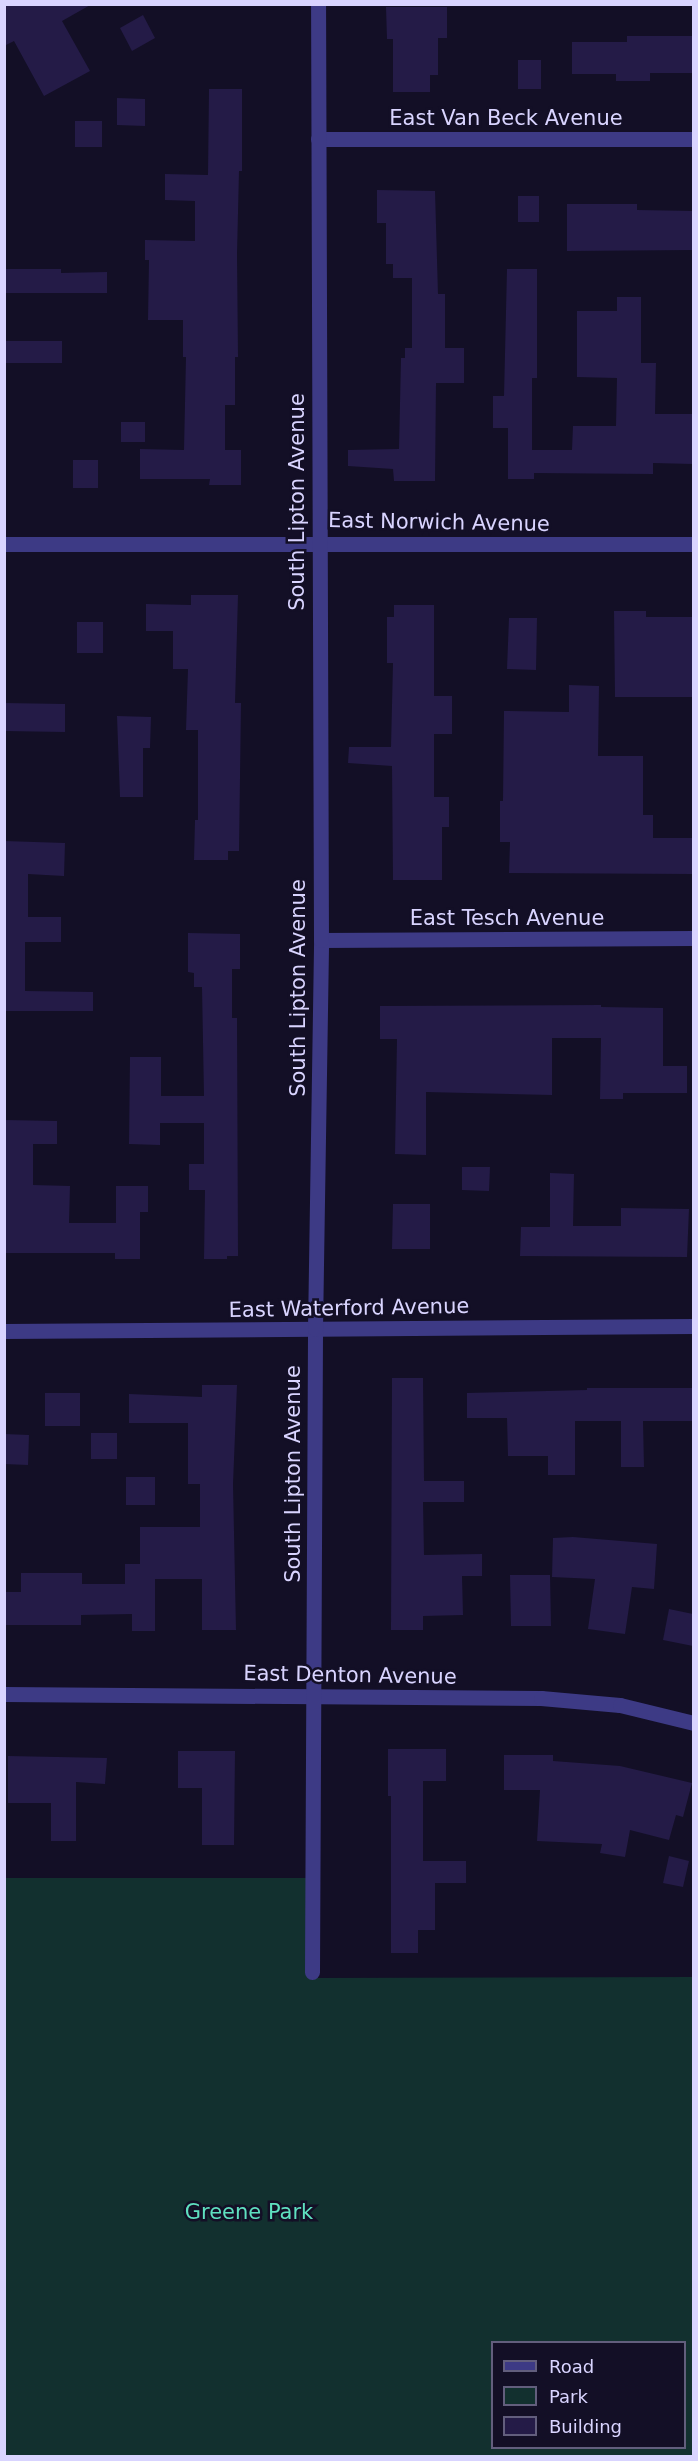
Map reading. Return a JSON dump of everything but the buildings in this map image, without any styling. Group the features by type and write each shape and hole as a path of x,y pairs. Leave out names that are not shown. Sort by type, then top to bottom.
{"street":[{"name":"South Lipton Avenue","path":"312,1972 315,1329 321,940 318,4"},
{"name":"East Van Beck Avenue","path":"318,139 693,139"},
{"name":"East Norwich Avenue","path":"4,544 693,543"},
{"name":"East Tesch Avenue","path":"321,940 693,938"},
{"name":"East Waterford Avenue","path":"4,1331 693,1326"},
{"name":"East Denton Avenue","path":"4,1694 542,1698 620,1705 693,1723"}],"green space":[{"name":"Greene Park","path":"5,1878 316,1878 316,1978 693,1977 693,2456 5,2456"}]}
